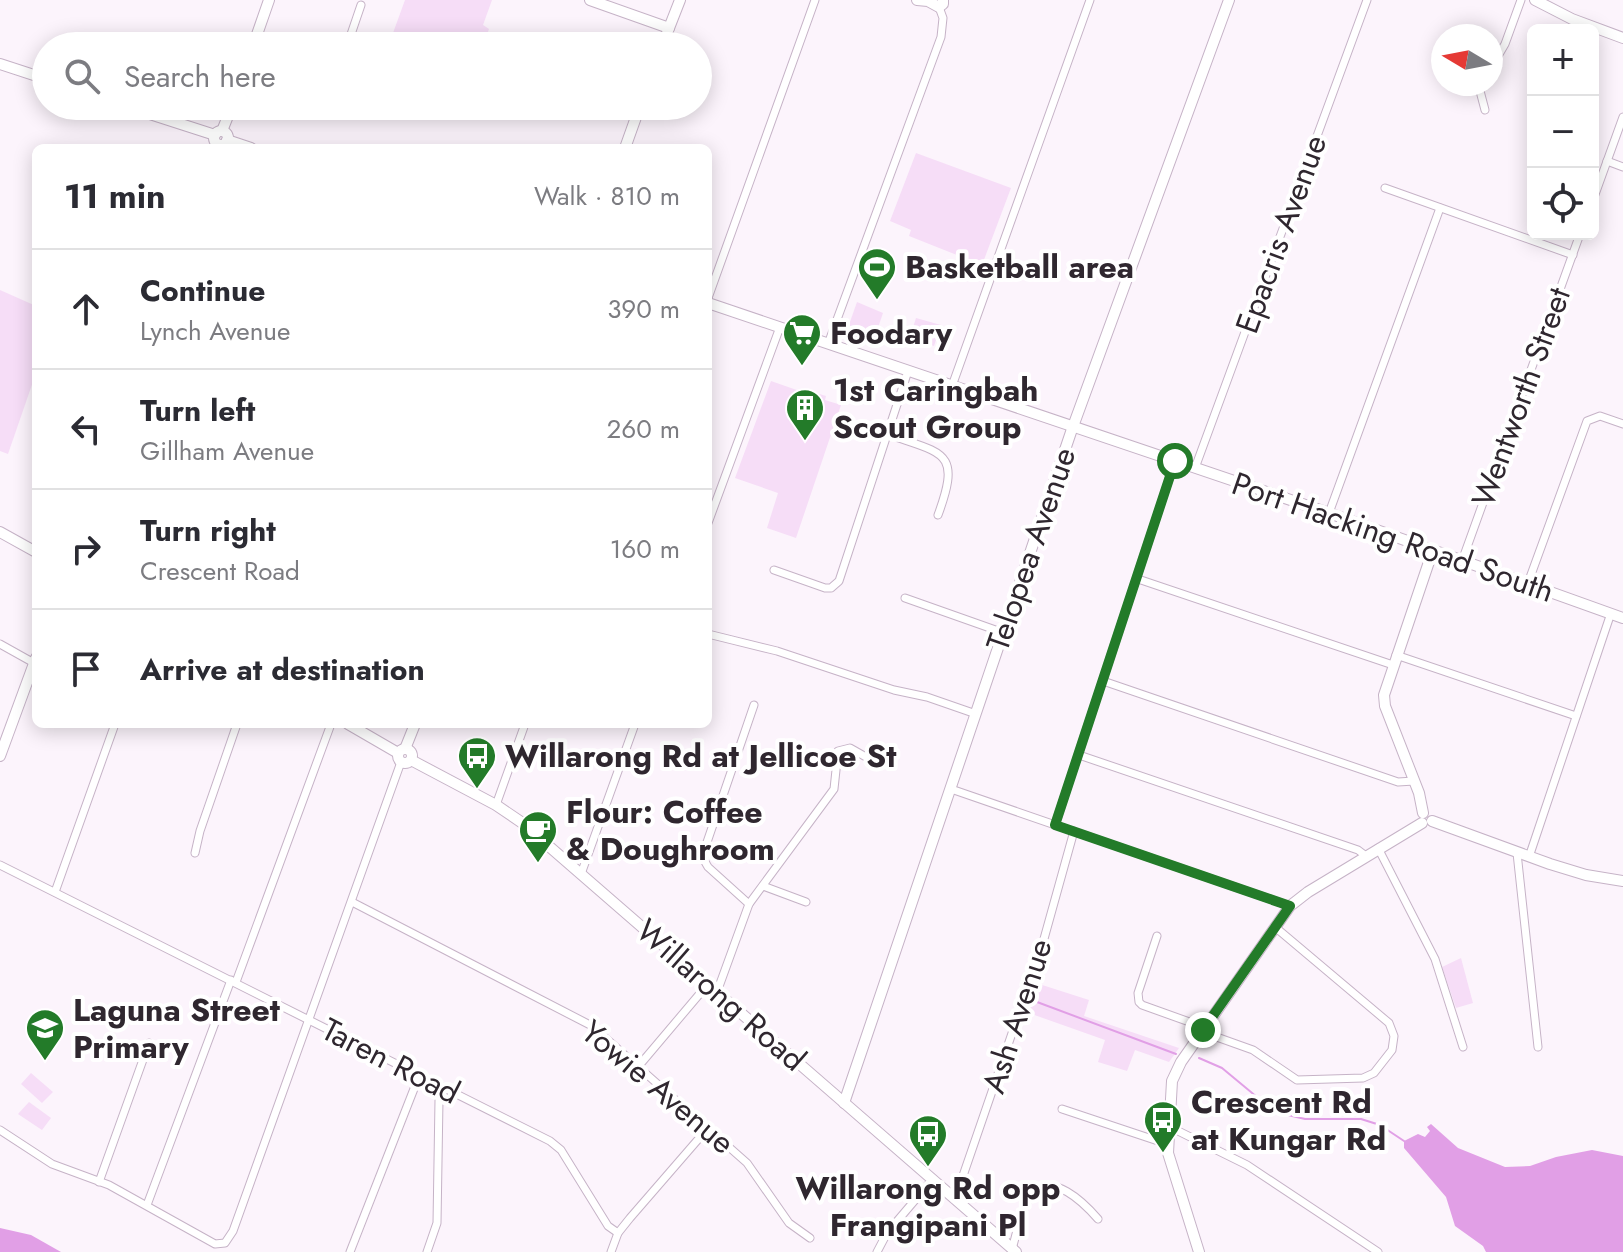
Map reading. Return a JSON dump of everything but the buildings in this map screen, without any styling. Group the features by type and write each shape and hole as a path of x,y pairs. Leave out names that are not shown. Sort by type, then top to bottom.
{"street":[{"path":"258,32 269,0"},
{"path":"590,0 669,28"},
{"path":"667,32 680,0"},
{"path":"712,290 815,0"},
{"path":"828,344 941,37 943,18 939,1 917,0"},
{"path":"952,386 1090,0"},
{"name":"Telopea Avenue","path":"844,1103 1073,426 1229,0"},
{"name":"Epacris Avenue","path":"1195,468 1367,0"},
{"path":"1503,47 1521,0"},
{"path":"1535,0 1572,19 1622,34"},
{"path":"352,32 361,5"},
{"path":"0,64 32,74"},
{"path":"1481,96 1485,110"},
{"path":"1599,183 1623,117"},
{"path":"164,120 220,140 227,120"},
{"path":"626,144 635,120"},
{"path":"1607,161 1623,167"},
{"path":"1385,188 1573,255"},
{"path":"1329,513 1440,208"},
{"name":"Wentworth Street","path":"1462,561 1578,240"},
{"name":"Port Hacking Road South","path":"712,302 1329,513 1623,618"},
{"path":"712,512 780,327"},
{"path":"774,570 825,588 836,585 908,371"},
{"path":"1528,583 1587,421 1600,416 1623,424"},
{"path":"887,434 932,451 948,465 949,486 938,515"},
{"path":"1055,825 1175,461"},
{"path":"0,532 32,550"},
{"path":"1426,819 1384,701 1385,687 1433,550"},
{"path":"1138,579 1576,716"},
{"path":"905,598 1004,633"},
{"path":"1529,857 1611,613"},
{"path":"712,635 777,651 976,714"},
{"path":"0,644 32,659"},
{"path":"0,756 32,668"},
{"path":"1103,681 1398,782 1414,781"},
{"path":"749,904 708,867 704,851 754,705"},
{"path":"55,892 114,728"},
{"path":"195,853 236,728"},
{"path":"147,1205 329,728"},
{"name":"Willarong Road","path":"355,728 496,805 521,822 1014,1250"},
{"path":"0,1130 52,1164 147,1205 220,1245 230,1238 414,728"},
{"path":"496,805 524,728"},
{"path":"581,874 634,728"},
{"path":"717,992 749,904 832,793 838,751 850,748 873,761"},
{"path":"1079,755 1358,850 1366,856"},
{"path":"951,789 1290,906"},
{"path":"1199,1252 1169,1161 1167,1144 1173,1075 1290,906 1426,819"},
{"path":"1426,819 1586,875 1622,879"},
{"name":"Ash Avenue","path":"955,1199 1042,946 1074,831"},
{"path":"1378,848 1435,959 1463,1047"},
{"path":"1517,853 1538,1047"},
{"name":"Taren Road","path":"0,865 550,1141 561,1150 608,1226 618,1233"},
{"path":"763,886 806,902"},
{"name":"Yowie Avenue","path":"352,902 588,1023 747,1163 789,1223 810,1238"},
{"path":"1157,936 1138,993 1139,1002 1146,1007 1195,1024 1263,1056 1297,1080 1368,1076 1381,1067 1388,1057 1394,1036 1389,1023 1275,927"},
{"path":"637,1068 708,984"},
{"path":"99,1182 149,1043"},
{"path":"350,1252 419,1076"},
{"path":"427,1252 437,1223 439,1100 442,1087"},
{"path":"1062,1109 1167,1144"},
{"path":"1168,1126 1247,1165 1378,1252"},
{"path":"611,1252 618,1233 708,1128"},
{"path":"877,1252 887,1233 932,1180"},
{"path":"1014,1250 1030,1198 1044,1187 1060,1189 1075,1196 1098,1219"}],"shaded area":[{"path":"405,0 492,0 483,25 489,29 488,32 393,32"},
{"path":"916,153 1011,188 982,265 909,236 911,230 890,221"},
{"path":"0,290 32,304 32,385 8,454 0,451"},
{"path":"857,302 883,313 872,345 845,336"},
{"path":"916,318 941,325 934,346 910,337"},
{"path":"771,381 811,395 813,392 826,396 825,400 841,405 796,538 767,528 778,493 735,478"},
{"path":"1461,958 1473,1003 1456,1008 1442,967"},
{"path":"1036,983 1089,1000 1084,1016 1179,1048 1169,1062 1135,1050 1127,1071 1098,1062 1105,1040 1026,1012"},
{"path":"31,1073 53,1092 42,1103 21,1084"},
{"path":"29,1102 51,1118 42,1130 18,1114"},
{"path":"1431,1124 1458,1148 1505,1167 1530,1166 1592,1150 1623,1156 1623,1252 1486,1252 1483,1246 1455,1226 1446,1197 1404,1148 1404,1141 1418,1134 1425,1137"},
{"path":"0,1228 31,1235 61,1252 0,1252"}],"waterway":[{"path":"1037,1002 1176,1054"},
{"path":"1199,1058 1222,1068 1275,1112 1305,1119 1361,1119 1380,1125 1404,1141"}],"place":[{"name":"Basketball area","path":"877,301"},
{"name":"Foodary","path":"802,367"},
{"name":"1st Caringbah Scout Group","path":"805,442"},
{"name":"Willarong Rd at Jellicoe St","path":"477,790"},
{"name":"Flour: Coffee & Doughroom","path":"538,864"},
{"name":"Laguna Street Primary","path":"45,1062"},
{"name":"Crescent Rd at Kungar Rd","path":"1163,1154"},
{"name":"Willarong Rd opp Frangipani Pl","path":"928,1168"}],"route":[{"path":"1175,461 1055,825 1290,906 1203,1030"}]}
